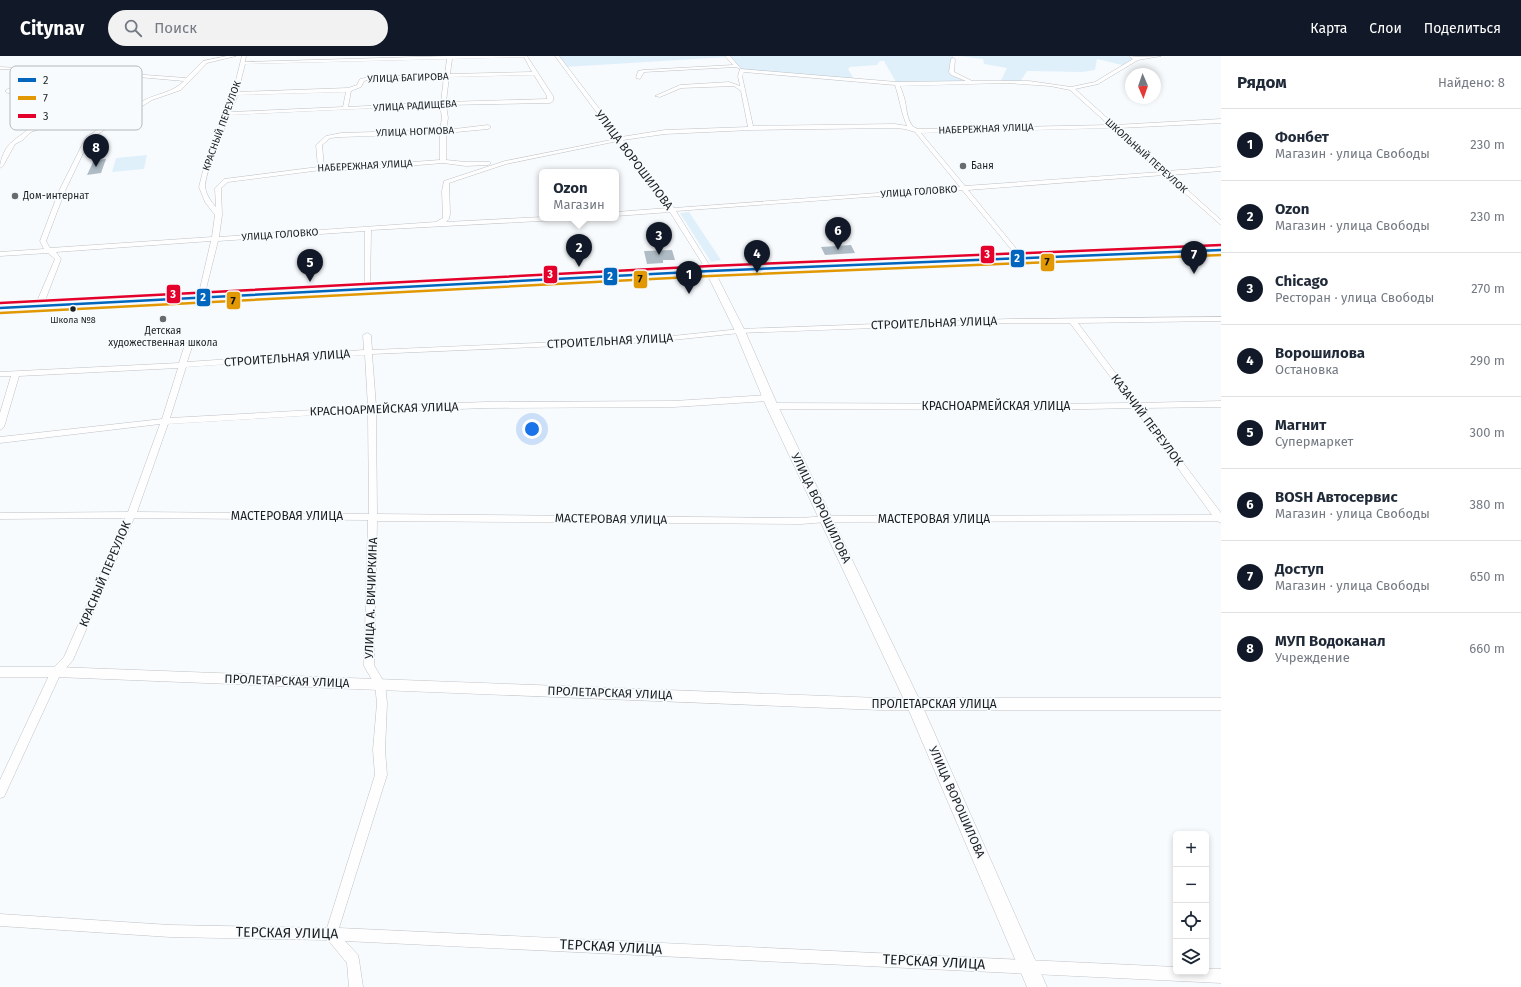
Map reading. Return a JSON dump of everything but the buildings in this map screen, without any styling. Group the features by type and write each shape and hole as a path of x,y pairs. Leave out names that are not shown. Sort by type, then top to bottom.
{"main road":[{"path":"0,308 710,271 1221,250"},
{"name":"УЛИЦА ВОРОШИЛОВА","path":"710,271 740,331 770,402 827,519 914,705 1037,987"}],"street":[{"path":"217,56 226,58"},
{"path":"142,103 157,96 179,89 205,62 234,56"},
{"name":"КРАСНЫЙ ПЕРЕУЛОК","path":"219,215 208,202 202,187 206,171 236,94 244,64 244,56"},
{"path":"244,64 525,56"},
{"name":"УЛИЦА РАДИЩЕВА","path":"228,114 443,105 452,103 550,101 550,96 525,56"},
{"name":"УЛИЦА ВОРОШИЛОВА","path":"557,56 672,210 710,271"},
{"path":"727,56 742,70 897,84 1002,82 1043,84 1072,89 1096,83 1137,59 1159,56"},
{"path":"1131,56 1137,59"},
{"path":"443,161 443,132 445,118 443,105 449,57"},
{"path":"953,59 951,72 953,74 976,82"},
{"path":"638,78 640,76 640,72 643,71 736,66"},
{"path":"0,68 10,68"},
{"path":"742,70 740,76 751,128"},
{"name":"УЛИЦА БАГИРОВА","path":"349,90 359,86 361,81 366,79 536,73"},
{"path":"142,76 187,80"},
{"path":"658,96 680,87 729,84 735,85 743,90"},
{"path":"897,84 904,102 903,110 910,127 965,189 1022,259"},
{"name":"ШКОЛЬНЫЙ ПЕРЕУЛОК","path":"1072,89 1221,222"},
{"path":"236,94 349,90 345,109"},
{"name":"НАБЕРЕЖНАЯ УЛИЦА","path":"437,224 446,219 448,212 445,187 446,182 505,163 619,139 665,132 751,128 895,126 906,127 915,131 1111,125 1134,126 1221,121"},
{"name":"УЛИЦА НОГМОВА","path":"321,168 319,146 320,143 328,137 341,135 443,132 488,126"},
{"path":"0,166 13,143 33,130"},
{"path":"39,306 58,259 56,255 49,252 45,246 44,241 48,229 62,191 88,138 100,130"},
{"name":"НАБЕРЕЖНАЯ УЛИЦА","path":"226,180 321,168 357,168 443,161 466,164 505,163"},
{"name":"УЛИЦА ГОЛОВКО","path":"619,214 1221,169"},
{"name":"КРАСНЫЙ ПЕРЕУЛОК","path":"201,297 219,215 220,201 218,188 226,180"},
{"name":"УЛИЦА ГОЛОВКО","path":"0,254 49,252 437,224 539,219"},
{"path":"368,230 368,289"},
{"name":"СТРОИТЕЛЬНАЯ УЛИЦА","path":"0,374 182,365 369,352 652,340 740,331 1009,321 1221,319"},
{"name":"КАЗАЧИЙ ПЕРЕУЛОК","path":"1073,321 1220,518"},
{"name":"УЛИЦА А. ВИЧИРКИНА","path":"332,934 380,775 379,750 382,703 380,684 368,666 373,516 372,409 367,335"},
{"name":"КРАСНЫЙ ПЕРЕУЛОК","path":"0,793 56,672 68,660 131,515 165,422 189,344"},
{"path":"0,427 16,373"},
{"name":"КРАСНОАРМЕЙСКАЯ УЛИЦА","path":"0,440 165,422 372,409 486,405 770,402 1135,406 1221,404"},
{"name":"МАСТЕРОВАЯ УЛИЦА","path":"0,516 373,516 801,521 827,519 1220,518"},
{"name":"ПРОЛЕТАРСКАЯ УЛИЦА","path":"0,672 56,672 914,705 1221,704"},
{"name":"ТЕРСКАЯ УЛИЦА","path":"0,920 170,932 332,934 1221,976"},
{"path":"332,934 353,960 356,987"}],"shaded area":[{"path":"557,56 953,56 953,74 976,82 897,84 884,61 880,61 877,65 850,67 848,69 854,79 742,70 728,57 565,67"},
{"path":"959,56 1159,56 1137,59 1126,66 1097,59 1095,70 1082,72 1027,71 1020,82 1002,82 1001,80 1007,68 984,64 983,59"},
{"path":"147,155 144,169 112,172 116,158"},
{"path":"689,212 721,260 711,262 680,213"}],"transit line":[{"name":"3","path":"0,303 710,266 1221,245"},
{"name":"2","path":"0,308 710,271 1221,250"},
{"name":"7","path":"0,313 710,276 1221,255"}],"place":[{"name":"Баня","path":"963,166"},
{"name":"МУП Водоканал","path":"96,167"},
{"name":"Дом-интернат","path":"15,196"},
{"name":"BOSH Автосервис","path":"838,250"},
{"name":"Chicago","path":"659,255"},
{"name":"Ozon","path":"579,267"},
{"name":"Ворошилова","path":"757,273"},
{"name":"Доступ","path":"1194,274"},
{"name":"Магнит","path":"310,282"},
{"name":"Фонбет","path":"689,294"},
{"name":"Школа №8","path":"73,309"},
{"name":"Детская художественная школа","path":"163,319"}]}
